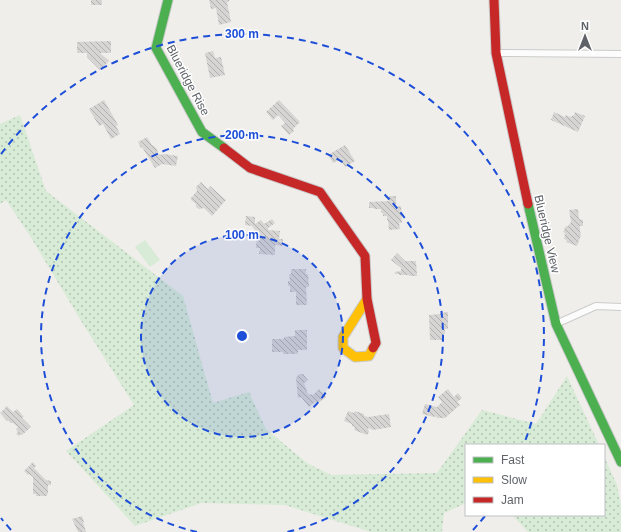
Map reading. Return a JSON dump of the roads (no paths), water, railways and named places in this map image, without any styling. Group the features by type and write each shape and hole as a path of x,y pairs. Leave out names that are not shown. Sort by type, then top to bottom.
{"street":[{"name":"Blueridge Rise","path":"168,0 156,48 202,132 250,168 320,192 365,256 367,299 376,343 369,356 355,357 343,348 343,337 367,299"},
{"name":"Blueridge View","path":"494,0 496,53 522,180 556,324 621,462"},
{"path":"496,53 621,54"},
{"path":"556,324 596,306 621,307"}]}
